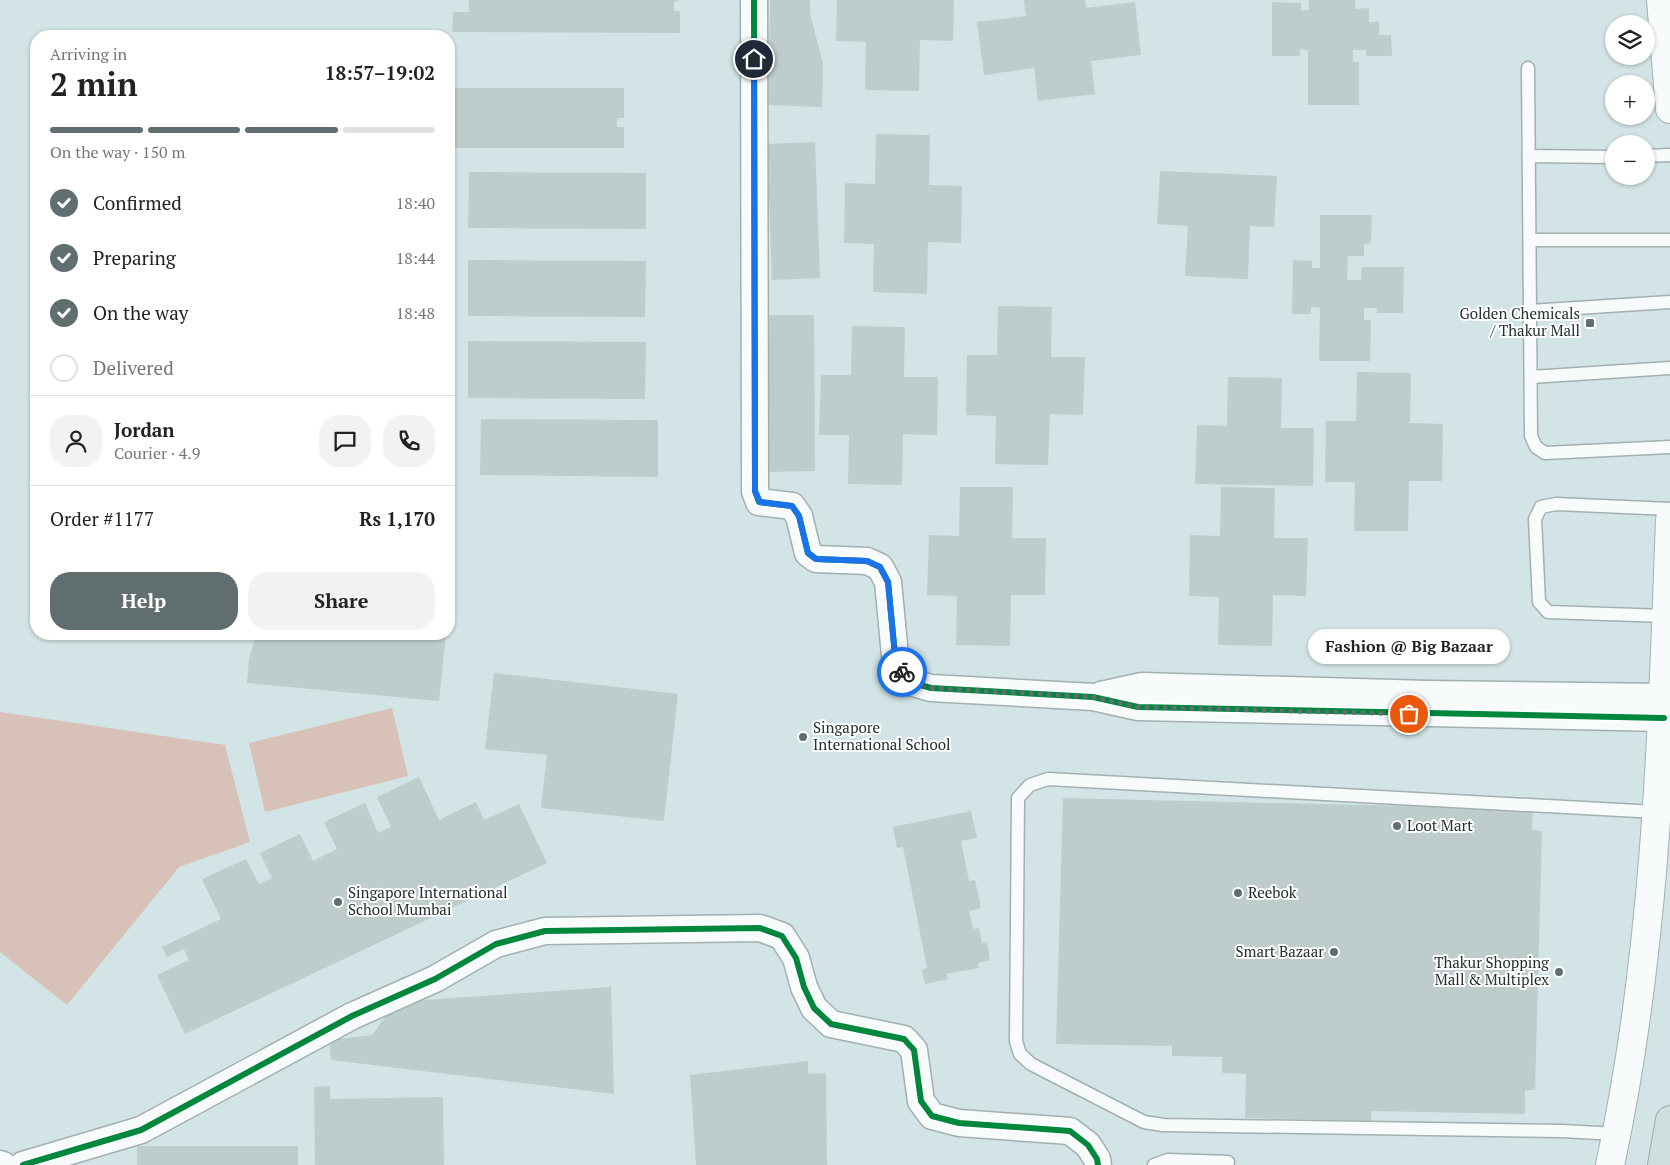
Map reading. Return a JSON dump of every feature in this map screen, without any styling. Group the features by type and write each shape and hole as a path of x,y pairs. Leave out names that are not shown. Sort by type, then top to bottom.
{"highway":[{"path":"1662,1165 1670,1120"}],"main road":[{"path":"1661,0 1670,109"},
{"path":"1610,1165 1617,1134 1641,985 1657,812 1670,520"}],"street":[{"path":"754,0 755,491 760,502 792,506 799,516 808,553 816,559 867,561 880,567 888,582 896,666 910,682 931,688 1093,697 1138,707 1428,704 1663,707"},
{"path":"23,1165 141,1130 343,1021 435,979 496,944 545,931 760,928 782,936 796,958 804,987 814,1008 831,1024 904,1039 914,1050 921,1102 932,1116 958,1123 1070,1131 1088,1145 1097,1159 1098,1165"}],"lane":[{"path":"1528,68 1531,436 1536,446 1544,453 1670,447"},
{"path":"1655,156 1670,155"},
{"path":"1529,156 1605,157"},
{"path":"1530,240 1670,240"},
{"path":"1530,311 1670,302"},
{"path":"1531,377 1670,368"},
{"path":"1666,616 1548,612 1539,602 1535,519 1541,507 1556,504 1670,509"},
{"path":"1617,1134 1562,1131 1163,1125 1144,1122 1031,1064 1020,1054 1016,1041 1018,798 1030,785 1048,779 1657,812"},
{"path":"1154,1165 1168,1160 1228,1162"}],"shaded area":[{"path":"392,708 408,776 265,812 249,743"},
{"path":"0,712 225,745 250,842 179,867 67,1005 0,952"}],"building":[{"path":"469,0 680,0 674,2 674,11 680,11 680,33 455,32 455,30 452,30 453,12 469,12"},
{"path":"770,0 810,0 810,13 823,64 822,107 768,105"},
{"path":"837,0 954,0 953,41 920,40 919,91 865,90 866,42 836,41"},
{"path":"1024,0 1085,0 1086,8 1135,2 1141,55 1091,61 1095,94 1038,101 1034,68 984,75 977,22 1026,16"},
{"path":"1309,0 1355,0 1355,9 1369,8 1369,22 1379,22 1379,35 1391,35 1392,56 1366,56 1366,50 1353,50 1353,62 1359,62 1359,105 1308,105 1308,50 1300,49 1300,56 1272,56 1272,2 1301,3 1301,10 1309,10"},
{"path":"455,88 624,88 624,118 617,118 617,127 624,127 624,148 455,148"},
{"path":"876,134 930,135 929,185 962,186 961,243 928,242 927,294 873,292 874,244 844,243 845,183 875,184"},
{"path":"815,142 820,278 772,280 767,144"},
{"path":"1160,171 1277,176 1274,227 1250,226 1248,279 1185,276 1188,226 1157,224"},
{"path":"469,172 646,173 646,229 468,228"},
{"path":"1320,215 1372,215 1371,243 1364,244 1364,256 1348,256 1347,280 1361,280 1362,267 1404,267 1403,313 1377,313 1377,308 1364,308 1364,320 1371,320 1370,361 1319,361 1320,308 1311,307 1311,314 1292,314 1293,260 1312,261 1312,268 1320,268"},
{"path":"468,260 646,261 645,317 468,316"},
{"path":"998,306 1052,307 1051,357 1085,357 1083,415 1050,414 1048,465 995,464 996,416 966,415 967,355 997,355"},
{"path":"763,315 814,315 815,471 764,472"},
{"path":"852,326 905,327 904,377 938,377 937,435 903,434 902,485 848,484 849,435 819,435 821,375 851,375"},
{"path":"468,341 646,342 645,399 468,398"},
{"path":"1357,372 1411,373 1410,423 1443,424 1442,481 1409,481 1408,531 1354,531 1355,482 1325,482 1326,421 1356,421"},
{"path":"1228,377 1282,378 1281,428 1314,428 1313,486 1195,484 1197,425 1227,426"},
{"path":"481,419 658,420 658,477 480,475"},
{"path":"960,487 1013,487 1012,538 1046,538 1045,595 1011,595 1010,646 956,645 957,596 927,595 929,535 959,536"},
{"path":"1221,487 1275,488 1274,538 1308,538 1306,596 1273,595 1272,646 1218,645 1219,597 1189,596 1190,535 1220,536"},
{"path":"254,640 445,640 439,701 247,683 249,659"},
{"path":"494,673 678,694 664,821 541,808 547,755 485,749"},
{"name":"Singapore International School Mumbai","path":"419,777 439,820 476,802 484,820 519,804 547,863 185,1034 157,975 189,960 184,949 167,957 162,947 221,919 202,879 246,859 259,884 272,878 260,853 300,834 313,861 337,849 324,822 365,803 378,833 391,827 377,797"},
{"path":"1063,798 1533,809 1532,830 1542,831 1535,1090 1525,1090 1525,1114 1371,1111 1371,1121 1245,1118 1246,1074 1222,1073 1222,1057 1172,1056 1172,1046 1056,1044"},
{"path":"971,811 977,838 961,841 969,881 975,880 981,908 969,911 973,929 979,928 982,943 987,942 990,960 978,963 979,968 946,974 948,979 925,984 922,970 927,968 903,847 897,848 893,827"},
{"path":"611,987 614,1094 331,1060 329,1040 372,1035 396,1002"},
{"path":"808,1061 808,1074 826,1073 827,1165 696,1165 690,1075"},
{"path":"330,1086 330,1099 443,1097 444,1165 315,1165 314,1087"},
{"path":"137,1146 298,1146 298,1165 137,1165"}],"cycle path":[{"path":"754,0 755,491 759,502 792,506 799,516 808,553 816,559 867,561 880,567 888,582 896,666 910,682 931,688 1093,697 1138,707 1664,718"},
{"path":"23,1165 141,1130 352,1016 435,979 496,944 545,931 760,928 782,936 796,958 804,987 814,1008 831,1024 904,1039 914,1050 921,1101 932,1116 959,1123 1070,1131 1088,1145 1097,1159 1098,1165"}],"way so far":[{"path":"902,672 910,682 931,688 1093,697 1138,707 1409,714"}],"place":[{"name":"Golden Chemicals / Thakur Mall","path":"1590,323"},
{"name":"Fashion @ Big Bazaar","path":"1409,714"},
{"name":"Singapore International School","path":"803,737"},
{"name":"Loot Mart","path":"1397,826"},
{"name":"Reebok","path":"1238,893"},
{"name":"Singapore International School Mumbai","path":"338,902"},
{"name":"Smart Bazaar","path":"1334,952"},
{"name":"Thakur Shopping Mall & Multiplex","path":"1559,972"}],"route":[{"path":"754,59 755,491 760,502 792,506 799,516 808,553 816,559 867,561 880,567 888,582 896,666 902,672"}]}
